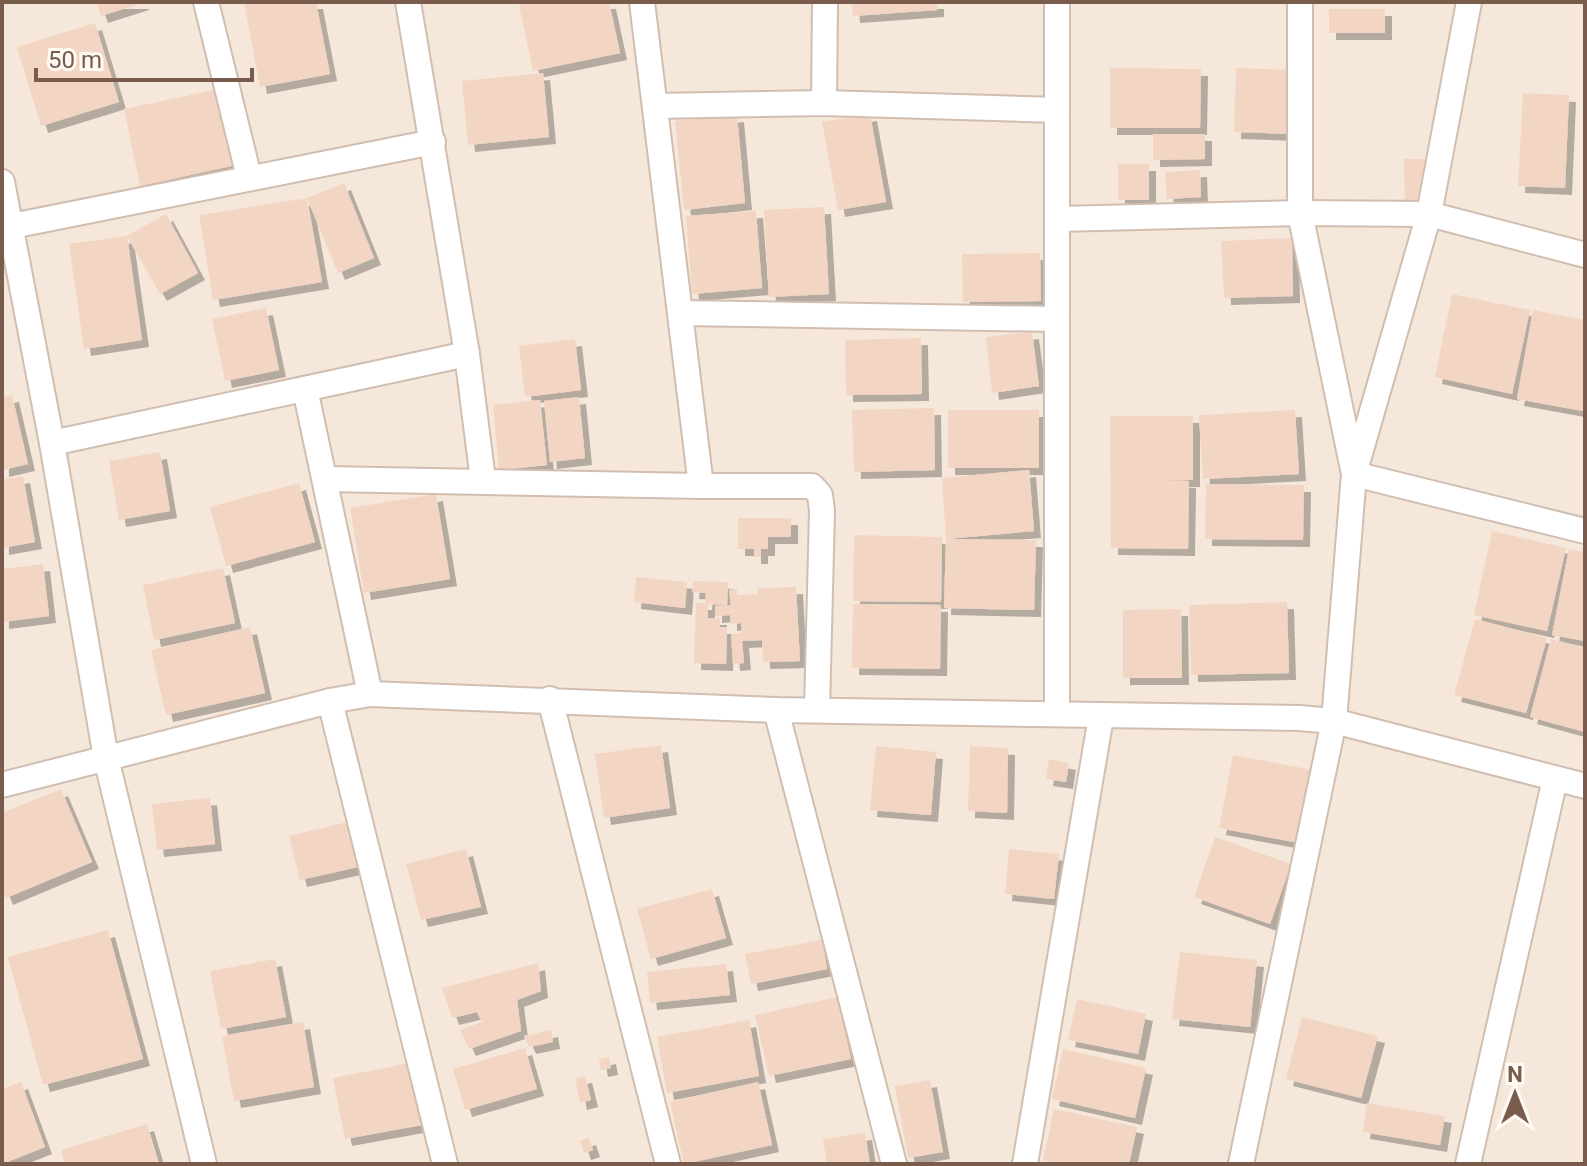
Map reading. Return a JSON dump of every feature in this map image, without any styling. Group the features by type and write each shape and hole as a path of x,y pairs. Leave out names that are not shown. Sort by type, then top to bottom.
{"street":[{"path":"206,2 249,177"},
{"path":"408,2 467,354 483,480"},
{"path":"642,2 701,486"},
{"path":"824,103 825,2"},
{"path":"1057,2 1057,713"},
{"path":"1300,2 1300,213 1354,474"},
{"path":"1241,1164 1334,721 1354,474 1429,214 1469,2"},
{"path":"655,106 824,103 1057,110"},
{"path":"6,227 433,142"},
{"path":"2,182 6,227 52,443 106,758 204,1164"},
{"path":"1057,219 1300,213 1429,214 1585,255"},
{"path":"680,313 1057,319"},
{"path":"52,443 467,354"},
{"path":"305,389 370,694"},
{"path":"1354,474 1585,531"},
{"path":"326,479 812,486 820,495 822,511 817,710"},
{"path":"2,785 330,701 370,694 776,710 1299,718 1334,721 1585,786"},
{"path":"550,699 668,1164"},
{"path":"330,701 445,1164"},
{"path":"776,710 894,1164"},
{"path":"1025,1164 1101,717"},
{"path":"1468,1164 1555,779"}],"shaded area":[{"path":"2,2 1585,2 1585,1164 2,1164"}],"building":[{"path":"96,2 142,2 142,3 101,16"},
{"path":"244,2 316,2 330,74 260,87"},
{"path":"534,2 609,2 620,53 533,71 519,5"},
{"path":"852,2 937,2 937,10 853,16"},
{"path":"1329,9 1385,9 1385,33 1329,33"},
{"path":"95,23 119,102 41,126 17,47"},
{"path":"1110,68 1201,69 1200,128 1110,128"},
{"path":"1236,68 1294,70 1291,134 1234,132"},
{"path":"543,73 549,137 468,145 462,81"},
{"path":"219,89 236,165 140,186 124,109"},
{"path":"1523,93 1569,95 1565,188 1518,186"},
{"path":"870,114 886,202 838,210 822,122"},
{"path":"737,115 745,203 684,210 675,121"},
{"path":"1153,134 1205,134 1205,159 1153,160"},
{"path":"1404,159 1429,159 1430,202 1405,203"},
{"path":"1118,164 1149,164 1149,200 1118,200"},
{"path":"1200,170 1201,197 1167,199 1165,172"},
{"path":"344,183 374,258 338,273 307,198"},
{"path":"307,198 322,282 213,300 199,215"},
{"path":"824,207 829,294 769,297 764,210"},
{"path":"756,211 762,288 692,294 686,216"},
{"path":"166,214 198,273 160,294 127,236"},
{"path":"127,236 142,340 84,349 69,244"},
{"path":"1292,238 1293,296 1224,298 1221,241"},
{"path":"1040,253 1041,301 963,302 962,254"},
{"path":"1452,294 1530,310 1512,394 1435,377"},
{"path":"266,308 279,370 225,381 212,319"},
{"path":"1533,310 1585,320 1583,411 1517,399"},
{"path":"1032,332 1039,386 992,393 986,337"},
{"path":"921,338 922,394 846,395 845,340"},
{"path":"575,339 581,390 525,397 519,346"},
{"path":"12,395 28,464 2,470 2,397"},
{"path":"579,397 585,458 550,462 544,401"},
{"path":"540,400 547,465 499,470 493,405"},
{"path":"934,408 935,470 854,472 852,410"},
{"path":"948,410 1039,410 1039,468 948,468"},
{"path":"1295,410 1299,474 1203,479 1199,415"},
{"path":"1110,416 1193,416 1193,480 1160,480 1189,481 1188,549 1111,548"},
{"path":"160,452 170,511 119,520 109,461"},
{"path":"1029,470 1034,531 946,539 942,478"},
{"path":"23,476 35,542 2,548 2,480"},
{"path":"299,483 315,542 226,566 210,507"},
{"path":"1206,484 1304,485 1303,540 1205,539"},
{"path":"436,494 450,579 364,593 350,508"},
{"path":"738,518 791,518 791,537 768,537 768,549 761,549 761,557 754,557 754,549 738,549"},
{"path":"1492,531 1566,548 1547,631 1474,615"},
{"path":"854,535 942,537 941,602 853,601"},
{"path":"946,539 1036,540 1034,610 944,608"},
{"path":"1569,549 1585,552 1585,641 1552,635"},
{"path":"43,564 49,616 2,622 2,569"},
{"path":"223,568 235,623 154,640 143,585"},
{"path":"636,577 687,582 685,608 634,602"},
{"path":"693,581 728,582 727,605 708,604 708,618 720,618 720,627 727,627 726,664 694,663 696,603 705,603 706,593 692,592"},
{"path":"796,587 800,661 763,662 762,640 742,641 744,663 733,664 731,634 742,633 741,623 730,624 730,615 715,616 715,606 731,605 729,590 737,589 737,595 758,594 758,588"},
{"path":"1287,602 1289,673 1191,675 1189,605"},
{"path":"853,604 941,605 940,669 852,668"},
{"path":"1181,609 1182,678 1123,678 1123,610"},
{"path":"1475,619 1547,638 1526,713 1454,695"},
{"path":"250,627 265,693 166,715 151,650"},
{"path":"1551,639 1585,648 1585,732 1530,717"},
{"path":"661,745 670,808 604,818 595,754"},
{"path":"876,746 936,752 931,815 870,810"},
{"path":"970,746 1008,748 1007,813 968,811"},
{"path":"1233,755 1313,770 1299,843 1219,828"},
{"path":"1049,759 1069,763 1066,782 1046,779"},
{"path":"61,789 92,862 6,898 2,888 2,813"},
{"path":"210,798 215,844 157,850 152,804"},
{"path":"347,822 358,867 300,880 289,836"},
{"path":"1215,837 1291,864 1270,924 1194,897"},
{"path":"466,849 481,907 421,920 406,864"},
{"path":"1009,849 1059,854 1054,899 1005,894"},
{"path":"712,889 726,938 651,959 637,909"},
{"path":"108,930 143,1059 43,1085 8,957"},
{"path":"822,940 827,969 751,984 745,954"},
{"path":"1180,952 1257,960 1250,1027 1172,1019"},
{"path":"275,959 286,1017 221,1029 210,971"},
{"path":"538,963 541,991 517,1000 521,1031 469,1049 460,1030 482,1022 477,1012 452,1018 442,988"},
{"path":"726,964 730,995 650,1003 647,972"},
{"path":"837,997 851,1059 769,1076 755,1015"},
{"path":"1077,999 1146,1014 1138,1054 1068,1040"},
{"path":"1302,1017 1378,1036 1361,1098 1286,1079"},
{"path":"749,1020 759,1076 667,1093 657,1037"},
{"path":"303,1022 314,1087 234,1101 222,1036"},
{"path":"551,1030 553,1042 529,1047 524,1036"},
{"path":"525,1048 537,1089 465,1110 453,1069"},
{"path":"1063,1049 1146,1068 1135,1118 1052,1099"},
{"path":"609,1057 611,1068 601,1070 599,1059"},
{"path":"410,1063 422,1125 345,1139 333,1078"},
{"path":"585,1076 591,1100 580,1103 575,1078"},
{"path":"930,1080 943,1152 908,1158 895,1086"},
{"path":"21,1082 45,1147 2,1164 2,1089"},
{"path":"758,1082 772,1145 684,1164 670,1102"},
{"path":"1367,1103 1445,1116 1440,1145 1363,1132"},
{"path":"1054,1109 1137,1127 1129,1164 1062,1164 1043,1160"},
{"path":"147,1124 159,1164 65,1164 61,1150"},
{"path":"865,1133 870,1164 827,1164 823,1139"},
{"path":"589,1138 593,1150 584,1153 580,1141"}]}
